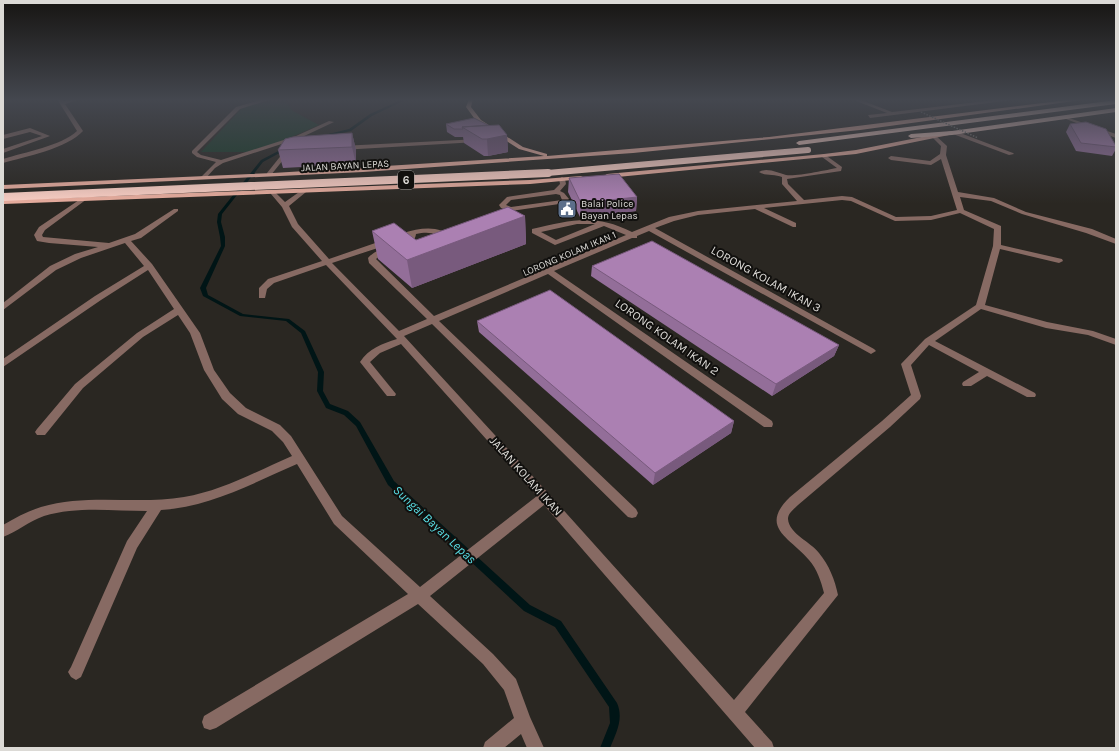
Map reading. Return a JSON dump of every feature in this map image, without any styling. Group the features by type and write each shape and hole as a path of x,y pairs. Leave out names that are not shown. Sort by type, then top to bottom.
{"highway":[{"name":"JALAN BAYAN LEPAS","path":"3,188 438,171 581,162 799,143 867,134"},
{"path":"863,143 909,136 938,134"},
{"name":"JALAN BAYAN LEPAS","path":"3,197 532,174 812,149"}],"main road":[{"path":"500,134 507,138 517,151"},
{"name":"JALAN BAYAN LEPAS","path":"3,188 494,162 809,134"},
{"path":"600,176 824,156 856,152 949,134"},
{"path":"494,162 517,151 558,157"},
{"path":"376,188 368,184 368,180 372,174 382,168"},
{"path":"346,190 357,183 362,177 359,172 354,170"},
{"path":"3,202 346,190 585,178"},
{"path":"3,184 76,181 111,182"}],"street":[{"path":"3,137 14,134"},
{"path":"3,151 47,136 41,134"},
{"path":"4,160 63,142 78,134"},
{"path":"212,134 194,152 199,156 221,162"},
{"path":"203,178 213,167 221,162 304,134"},
{"path":"957,134 1011,154"},
{"path":"735,712 831,595 825,573 813,555 784,527 784,513 794,501 886,424 916,396 906,364 928,341 980,306 997,246 998,228 961,212 943,155 944,146 934,137"},
{"path":"492,139 507,138"},
{"path":"335,149 484,140"},
{"path":"269,174 285,154 296,150"},
{"path":"892,158 931,163 943,155"},
{"path":"762,172 778,173 786,177 839,170 840,168 824,156"},
{"path":"786,177 784,179 785,184 803,202"},
{"path":"556,192 562,194 566,199 564,202 512,208 503,207 502,205 509,198 556,192 563,184 562,179"},
{"path":"285,206 304,191"},
{"name":"JALAN KOLAM IKAN","path":"273,192 285,206 295,225 328,263 401,338 545,497 766,748"},
{"path":"955,194 992,199 1024,213 1089,231 1116,242"},
{"path":"84,199 42,229 38,235 40,239 49,241 113,245"},
{"name":"LORONG KOLAM IKAN 1","path":"391,394 366,362 368,357 374,352 434,321 634,236 649,228 683,216 803,202 847,199 895,219 931,218 961,212"},
{"path":"758,208 793,225"},
{"path":"3,307 53,268 78,256 113,245 148,231 176,210"},
{"path":"604,223 555,243 535,231 577,222 604,223 634,236"},
{"name":"LORONG KOLAM IKAN 3","path":"649,228 871,351"},
{"path":"262,296 263,288 271,281 328,263 424,229 440,231 456,244"},
{"path":"412,234 413,236 409,241 377,254 372,258 372,261 632,513"},
{"path":"127,240 129,245 149,266 195,333 210,370 226,396 242,411 276,428 287,439 338,520 488,659 510,685 523,721 536,748"},
{"path":"997,246 1059,262"},
{"path":"3,364 98,298 149,266"},
{"name":"LORONG KOLAM IKAN 2","path":"550,272 768,424"},
{"path":"980,306 1046,325 1090,333 1116,342"},
{"path":"41,432 79,386 140,335 179,310"},
{"path":"928,341 1031,395"},
{"path":"967,384 987,372"},
{"path":"3,532 41,512 59,508 80,506 157,506 186,502 213,494 299,458"},
{"path":"210,722 420,595 545,497"},
{"path":"76,672 132,545 157,506"},
{"path":"491,748 523,721"}],"path":[{"path":"970,134 978,138"}],"green space":[{"path":"218,134 298,134 248,152 201,152"}],"building":[{"path":"352,134 352,147 278,150 285,139 293,137"},
{"path":"474,134 507,135 487,139 482,139"},
{"path":"1076,134 1109,134 1116,147 1081,143"},
{"path":"619,174 637,197 581,203 569,178"},
{"path":"508,207 525,216 407,260 372,231 394,223 416,240"},
{"path":"652,241 839,345 776,384 592,266"},
{"path":"550,290 734,421 655,473 477,321"}],"waterway":[{"name":"Sungai Bayan Lepas","path":"322,136 331,134"},
{"name":"Sungai Bayan Lepas","path":"285,149 262,161 220,214 219,222 223,237 223,246 203,288 206,296 242,315 287,320 303,332 321,372 320,391 328,406 346,413 358,424 391,483 527,608 558,624 614,706 615,723 605,748"}],"place":[{"name":"Balai Police Bayan Lepas","path":"567,209"}]}
